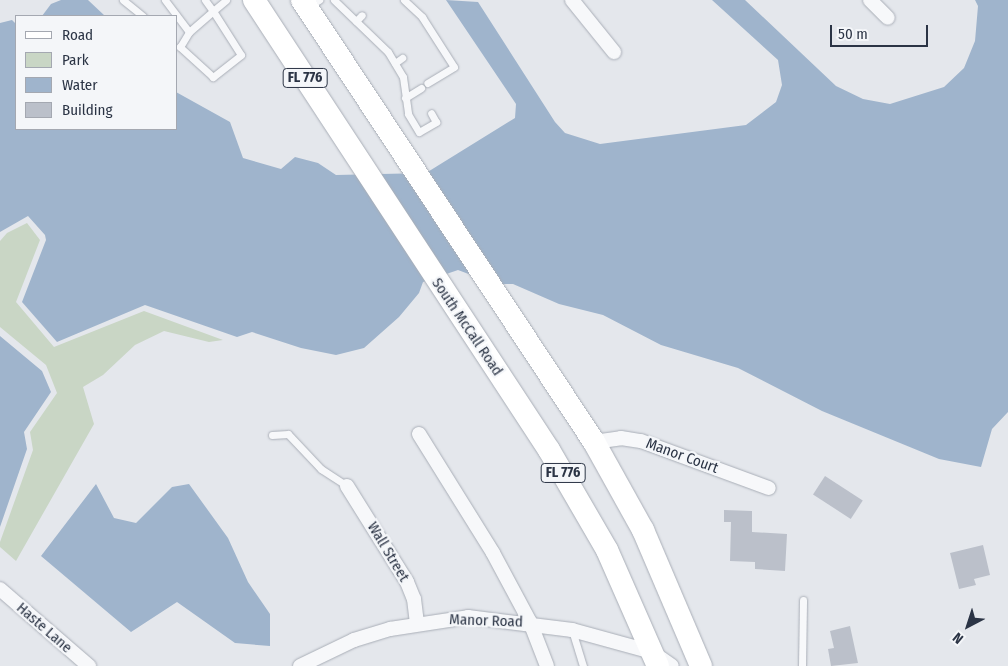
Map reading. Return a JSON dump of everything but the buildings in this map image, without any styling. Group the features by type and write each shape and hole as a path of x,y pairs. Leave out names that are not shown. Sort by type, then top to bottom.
{"main road":[{"name":"South McCall Road","path":"254,0 445,294 558,463 606,550 655,659"},
{"name":"FL 776","path":"309,3 493,294 594,442 643,530 701,666"}],"street":[{"path":"572,0 614,52"},
{"path":"870,0 888,18"},
{"path":"419,434 493,553 530,622 547,666"},
{"name":"Manor Court","path":"594,442 621,438 640,441 769,488"},
{"name":"Wall Street","path":"347,486 407,582 414,599 417,622"},
{"name":"Haste Lane","path":"0,590 89,666"},
{"name":"Manor Road","path":"300,666 354,640 417,622 468,617 530,622 572,630 672,666"}],"lane":[{"path":"123,0 142,15"},
{"path":"164,0 176,15"},
{"path":"205,0 213,11 241,56 213,77 178,46 189,32 213,11 226,0"},
{"path":"334,0 395,63 403,77 408,114 419,132 436,122 431,113"},
{"path":"404,0 422,17 432,39 454,67 421,90 405,98"},
{"path":"356,21 362,15"},
{"path":"178,18 189,32"},
{"path":"395,63 402,58"},
{"path":"272,435 288,434 321,469 347,486"},
{"path":"802,666 803,600"},
{"path":"572,630 583,666"}],"green space":[{"path":"27,223 40,240 16,302 54,347 144,311 223,340 209,342 164,331 135,345 103,375 83,387 94,424 16,561 0,547 0,542 33,450 30,432 57,393 46,365 0,327 0,241 7,233"}],"water":[{"path":"61,0 88,0 104,15 43,15 51,4"},
{"path":"446,0 478,2 555,122 565,133 600,144 746,125 776,102 782,85 778,60 712,0 745,0 836,86 863,99 890,104 944,87 964,68 975,41 978,6 975,0 1008,0 1008,412 992,429 981,467 939,459 822,411 738,368 661,345 603,315 559,304 513,284 495,284 458,270 423,282 419,293 399,317 364,348 336,355 301,348 252,332 237,337 145,305 57,342 22,302 46,240 45,235 28,216 0,232 0,23 12,20 15,23 15,130 178,130 178,93 230,122 243,158 281,169 295,157 318,163 336,175 426,173 515,118 516,104"},
{"path":"0,336 42,371 51,392 24,432 27,449 0,527"},
{"path":"96,484 114,518 136,523 172,487 189,484 228,538 248,582 270,614 270,646 235,643 177,602 131,632 41,556"}]}
